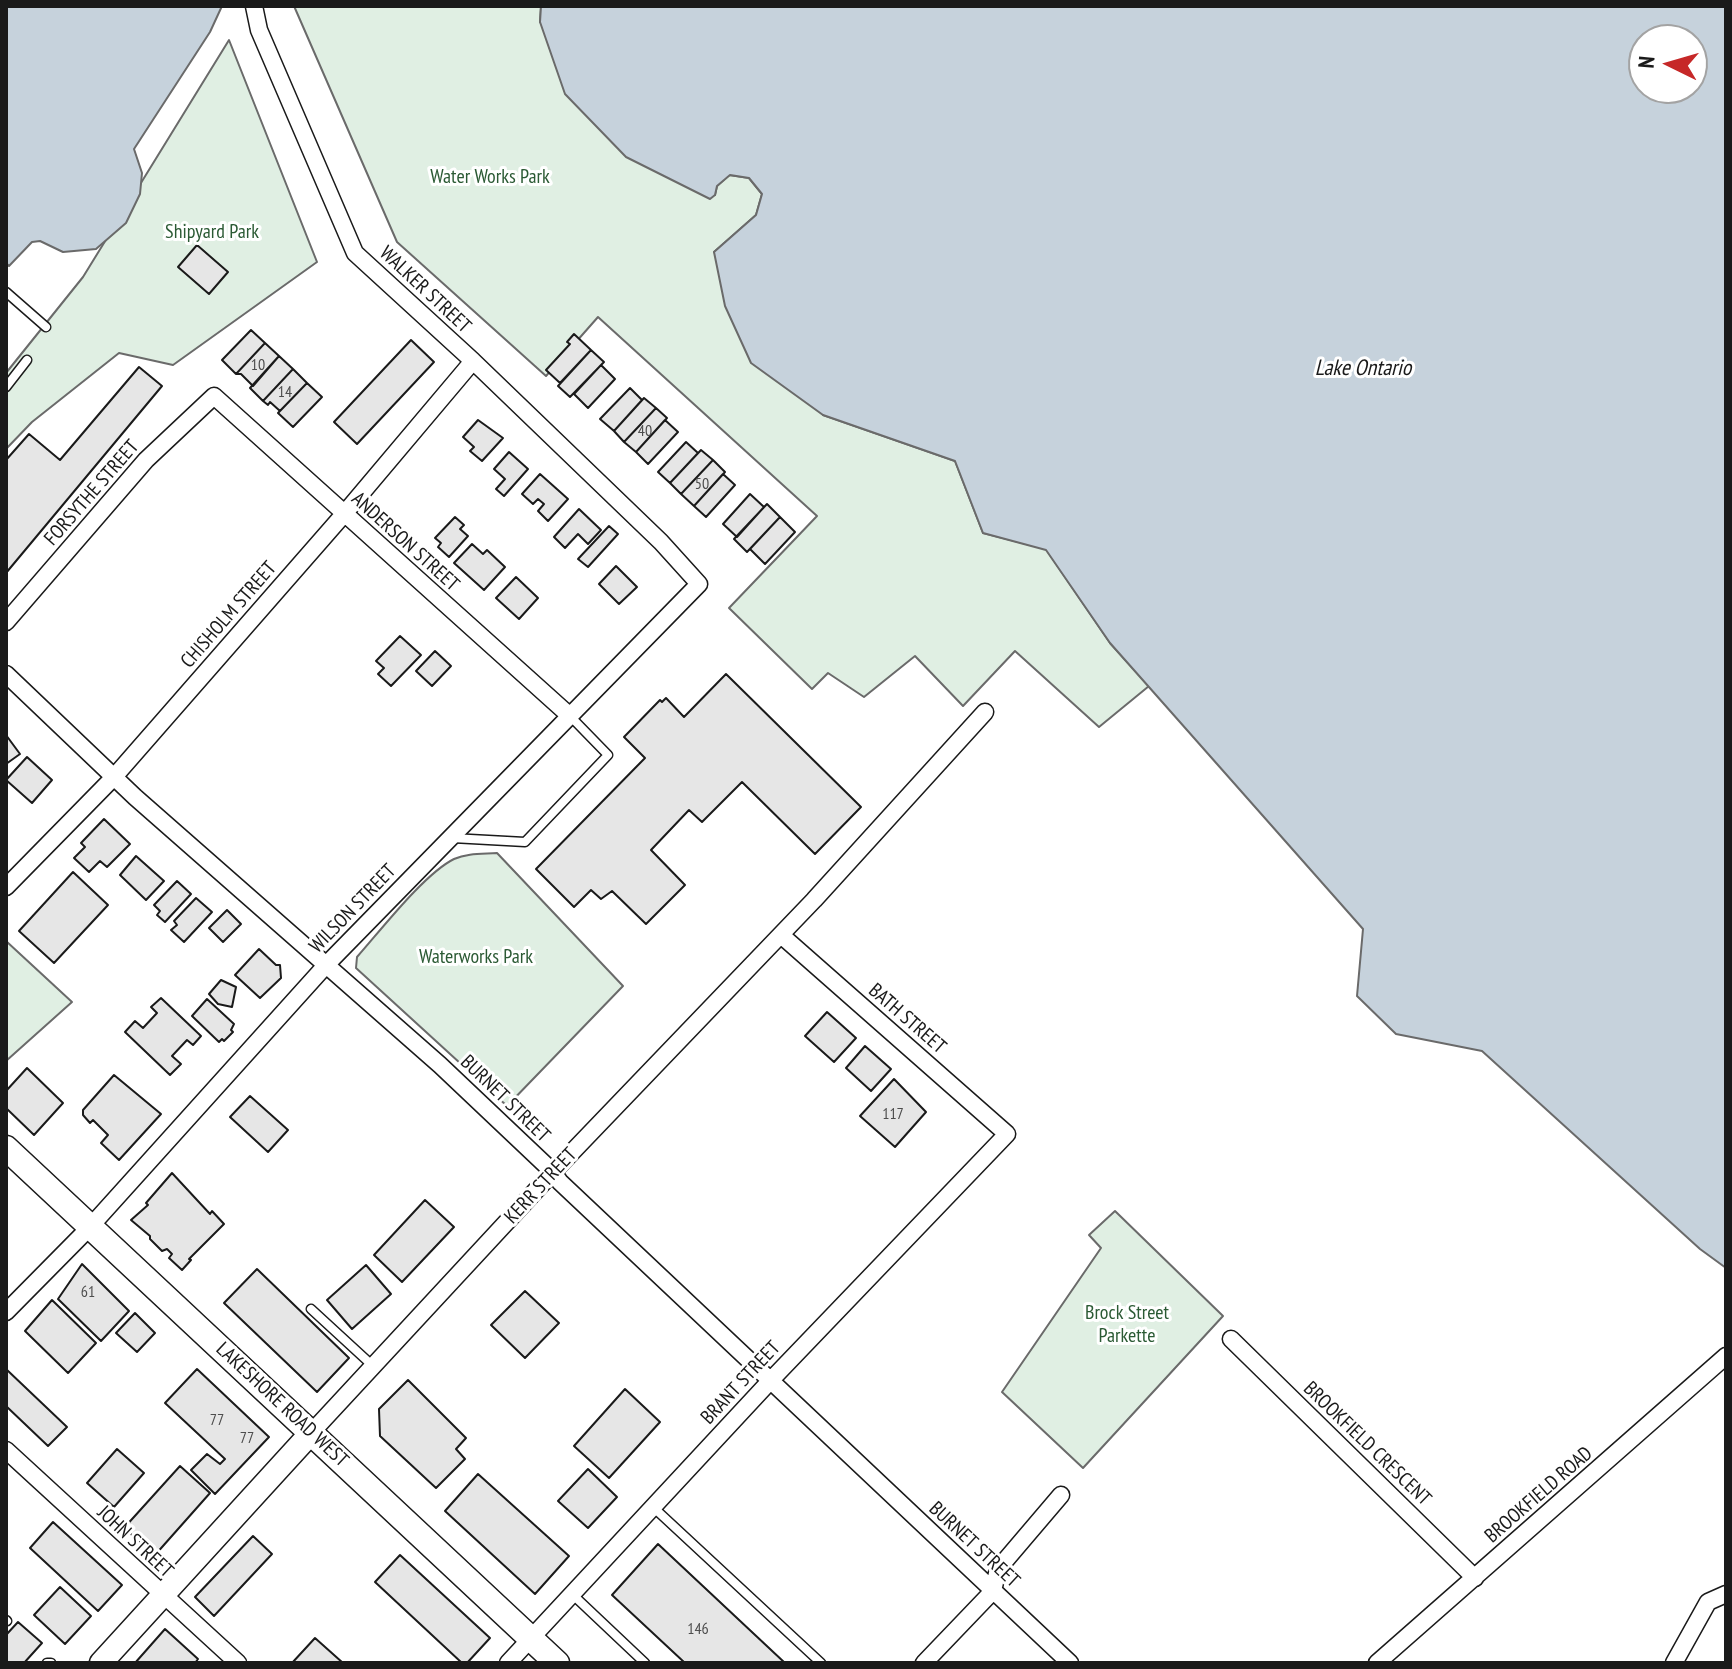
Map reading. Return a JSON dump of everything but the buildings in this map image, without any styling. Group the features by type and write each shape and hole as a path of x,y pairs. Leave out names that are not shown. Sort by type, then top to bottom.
{"main road":[{"name":"LAKESHORE ROAD WEST","path":"6,1148 557,1663"},
{"name":"KERR STREET","path":"101,1663 311,1433"}],"street":[{"name":"WALKER STREET","path":"254,6 259,30 355,253 473,361 661,542"},
{"name":"CHISHOLM STREET","path":"6,887 114,777 473,361"},
{"name":"ANDERSON STREET","path":"214,396 570,716"},
{"name":"FORSYTHE STREET","path":"6,622 146,460 214,396"},
{"name":"WILSON STREET","path":"6,1312 90,1227 327,964 699,584 661,542"},
{"name":"BURNET STREET","path":"6,674 114,777 440,1065 1070,1663"},
{"name":"KERR STREET","path":"311,1433 553,1172 781,935 985,712"},
{"name":"BATH STREET","path":"781,935 1007,1134"},
{"name":"BRANT STREET","path":"508,1663 771,1380 1007,1134"},
{"name":"BROOKFIELD CRESCENT","path":"1231,1339 1475,1578"},
{"name":"BROOKFIELD ROAD","path":"1377,1663 1726,1356"},
{"name":"JOHN STREET","path":"6,1450 238,1663"},
{"path":"924,1663 993,1591 998,1569 1061,1495"},
{"path":"1674,1663 1708,1602 1726,1594"}],"lane":[{"path":"6,292 46,327"},
{"path":"6,387 27,360"},
{"path":"451,838 525,842 608,755 570,716"},
{"path":"311,1309 373,1366"},
{"path":"653,1507 815,1662"},
{"path":"572,1594 645,1663"}],"green space":[{"name":"Water Works Park","path":"294,6 541,6 540,22 715,195 717,186 729,175 749,178 762,194 756,215 714,252 823,415 955,461 983,533 1046,549 1110,643 1149,686 1099,727 1015,651 963,706 915,656 864,697 828,673 812,689 729,608 817,516 598,317 546,376 397,242"},
{"name":"Shipyard Park","path":"229,40 317,262 173,365 119,353 32,422 6,449 6,373 83,277"},
{"name":"Waterworks Park","path":"497,853 623,986 507,1106 356,968 357,957 403,904 442,866 464,856"},
{"path":"6,941 72,1002 6,1061"},
{"name":"Brock Street Parkette","path":"1115,1211 1223,1316 1083,1468 1002,1392 1101,1248 1089,1235"}],"water":[{"path":"6,6 222,6 210,32 134,149 142,173 140,194 126,223 96,249 63,252 40,241 32,242 9,266 6,263"},
{"name":"Lake Ontario","path":"541,6 1726,6 1726,1268 1700,1249 1482,1051 1396,1034 1357,996 1363,929 1110,643 1046,550 983,533 955,461 823,415 751,363 725,306 714,252 756,215 762,194 749,178 730,175 717,186 715,195 710,199 626,157 565,94 540,22"}]}
